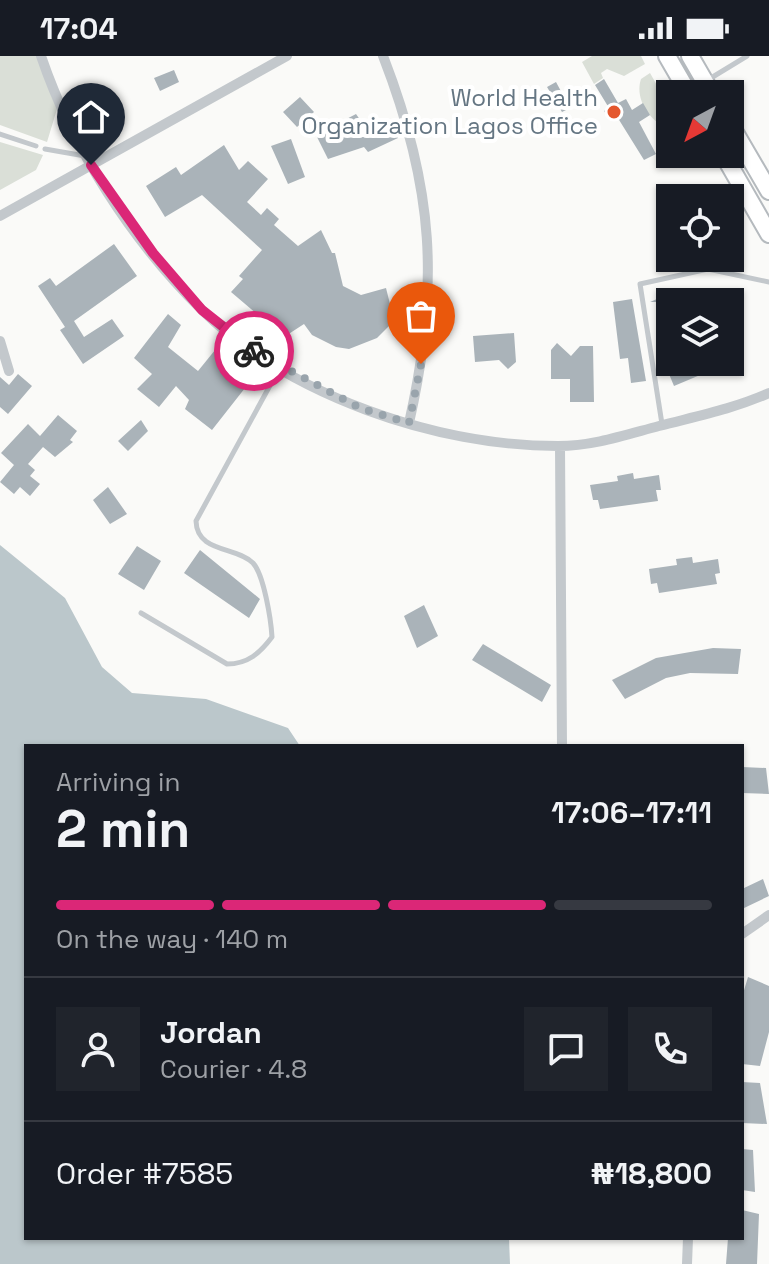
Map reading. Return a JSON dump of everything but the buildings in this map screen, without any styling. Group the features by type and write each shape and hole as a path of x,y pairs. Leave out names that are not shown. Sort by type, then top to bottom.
{"main road":[{"path":"667,56 681,80"},
{"path":"690,56 704,80"},
{"path":"744,148 769,191"},
{"path":"731,168 769,234"}],"street":[{"path":"41,56 71,131 89,161 153,253 202,310 280,367 360,408 409,423 505,443 560,446 608,441 736,407 769,393"},
{"path":"0,216 89,161 287,56"},
{"path":"383,56 412,136 426,207 429,245 425,335 409,423"},
{"path":"0,341 9,371"},
{"path":"560,446 562,744"},
{"path":"744,933 769,915"},
{"path":"687,1264 688,1240"}],"lane":[{"path":"718,80 747,56"},
{"path":"0,134 36,146"},
{"path":"45,149 89,161"},
{"path":"662,425 640,284 708,269 769,282"},
{"path":"141,613 227,664 241,664 272,637 256,568 242,556 200,537 196,521 280,367"}],"shaded area":[{"path":"0,56 41,56 57,109 47,142 0,125"},
{"path":"592,56 641,56 645,64 624,76 607,69 601,73 603,78 594,84 582,62"},
{"path":"650,73 656,84 656,122 642,102 641,79"},
{"path":"0,142 43,155 36,170 0,190"},
{"path":"0,545 65,598 102,667 132,693 206,699 288,728 299,744 24,744 24,1240 509,1240 510,1264 0,1264"}],"way so far":[{"path":"254,351 360,408 409,423 421,364"}],"place":[{"name":"World Health Organization Lagos Office","path":"614,112"}],"route":[{"path":"91,165 153,253 202,310 254,351"}]}
